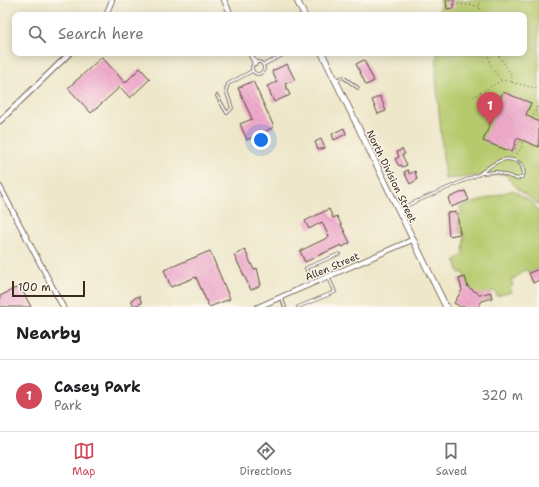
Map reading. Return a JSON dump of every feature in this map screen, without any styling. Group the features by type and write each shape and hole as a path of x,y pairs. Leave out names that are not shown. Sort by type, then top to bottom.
{"street":[{"path":"107,12 112,0"},
{"path":"224,0 230,12"},
{"path":"296,0 302,12"},
{"path":"0,120 67,56"},
{"path":"252,56 255,63"},
{"name":"North Division Street","path":"323,56 446,307"},
{"path":"0,187 62,307"},
{"name":"Allen Street","path":"258,307 412,240"}],"lane":[{"path":"263,65 281,56"},
{"path":"218,96 226,113 229,112 232,108 226,90 228,84 252,71 255,63 258,62 263,65"},
{"path":"252,71 257,74 261,74 264,69 263,65"},
{"path":"335,80 343,77 358,88"},
{"path":"398,210 478,175 498,160 510,158 521,164 524,173 522,177 517,179 497,172 478,175"},
{"path":"312,284 306,268 339,254"},
{"path":"298,307 335,292 328,277"},
{"path":"281,297 285,307"}],"path":[{"path":"480,0 481,12"},
{"path":"454,4 480,6"},
{"path":"488,56 492,68 502,80 539,89"},
{"path":"498,56 511,74 511,82"},
{"path":"473,98 502,80"},
{"path":"532,119 539,102"},
{"path":"515,153 516,145 522,140 522,147 518,154"}],"green space":[{"path":"440,0 539,0 539,205 518,189 504,174 445,179 436,77 437,56 527,56 527,12 439,12"},
{"path":"513,190 534,204 539,213 539,269 529,273 527,269 511,280 513,286 510,287 511,292 497,296 495,291 490,292 492,298 480,302 463,291 459,279 465,277 463,272 459,273 455,260 463,255 464,233 460,233 457,215 462,214 460,207"}],"building":[{"path":"446,0 454,0 454,8 447,9"},
{"path":"102,57 125,83 140,68 150,79 130,98 120,87 91,113 68,88"},
{"path":"364,60 374,81 366,85 356,64"},
{"path":"287,64 295,80 285,84 290,95 274,102 267,86 277,82 272,71"},
{"path":"253,81 274,127 247,140 240,124 252,119 238,88"},
{"path":"503,92 531,103 526,115 539,122 539,147 517,138 512,152 483,141"},
{"path":"380,96 386,111 378,114 372,100"},
{"path":"344,128 346,134 334,140 332,134"},
{"path":"321,139 325,148 318,150 315,142"},
{"path":"402,149 405,154 402,155 407,165 402,167 401,165 399,166 395,159 399,157 397,152"},
{"path":"408,170 409,174 415,171 417,180 410,184 404,172"},
{"path":"465,191 469,200 451,207 448,198"},
{"path":"329,209 333,218 337,216 350,243 342,247 341,245 305,262 300,251 329,237 322,222 309,229 305,221"},
{"path":"457,212 460,234 449,236 447,213"},
{"path":"245,250 254,270 257,268 261,285 251,290 234,255"},
{"path":"210,251 230,299 209,307 196,277 171,287 164,270"},
{"path":"539,269 539,280 533,283 529,273"},
{"path":"465,277 468,287 481,295 490,292 492,298 482,301 478,307 461,307 454,303 462,290 459,279"},
{"path":"20,286 31,307 0,307 0,296"},
{"path":"139,296 142,303 134,306 131,300"}],"place":[{"name":"Casey Park","path":"490,125"}]}
